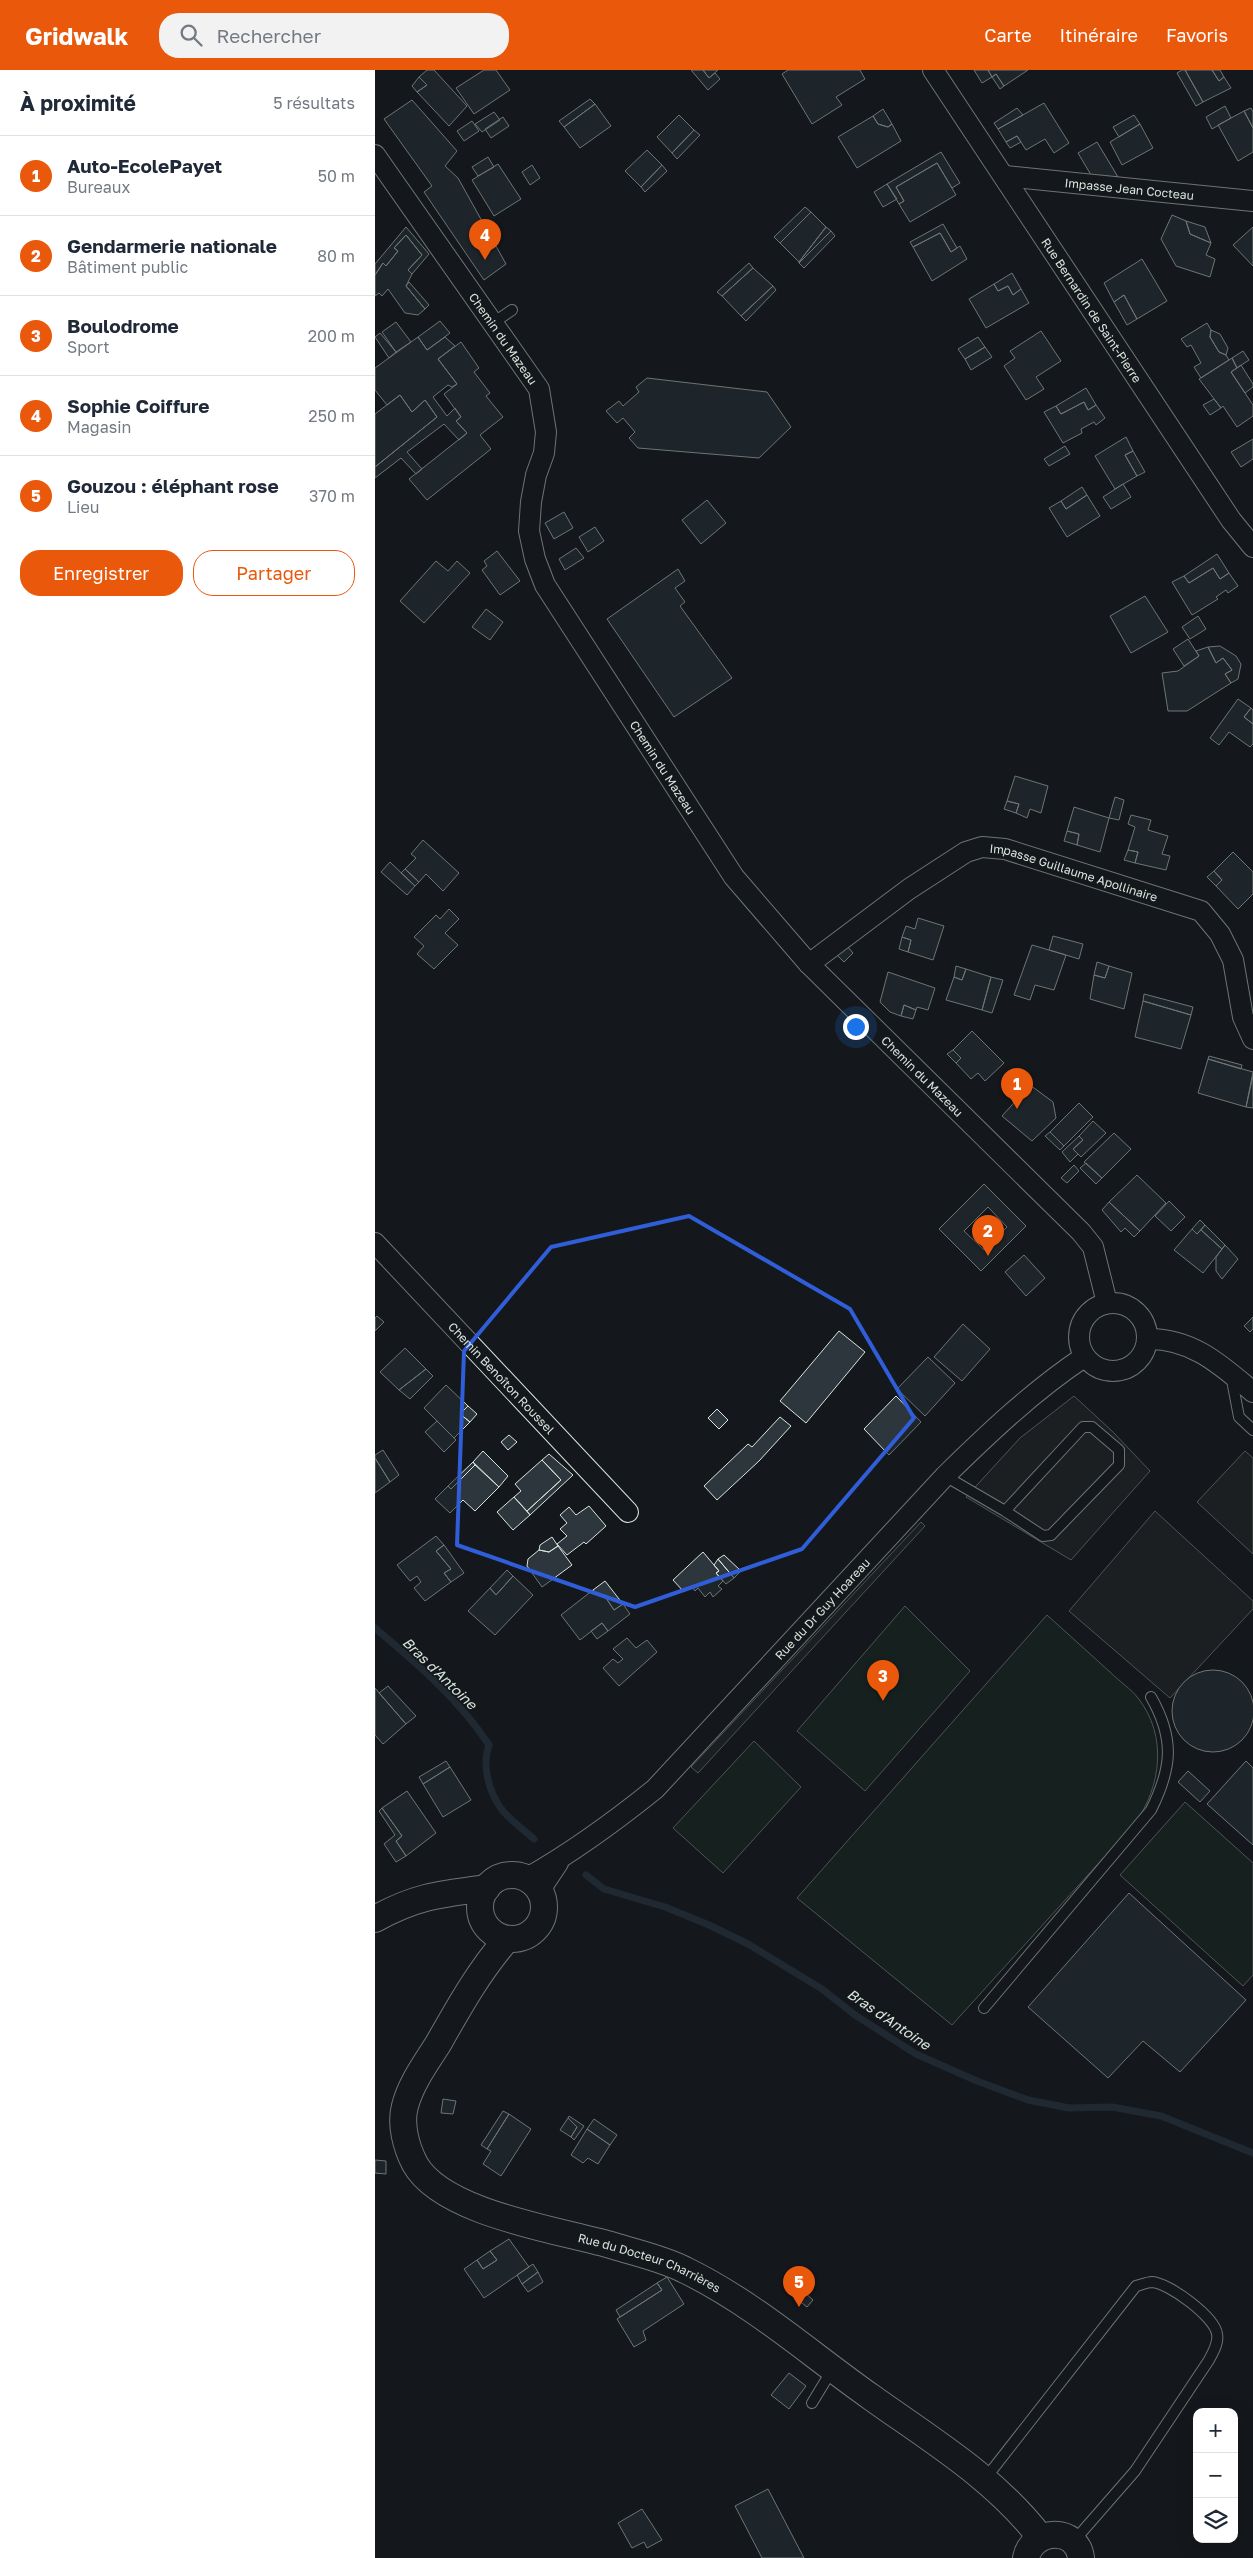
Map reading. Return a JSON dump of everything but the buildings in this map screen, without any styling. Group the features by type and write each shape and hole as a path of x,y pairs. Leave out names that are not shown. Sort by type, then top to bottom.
{"street":[{"name":"Rue Bernardin de Saint-Pierre","path":"933,70 1005,176 1231,520 1253,547"},
{"name":"Chemin du Mazeau","path":"375,155 539,389 546,432 543,453 534,484 529,531 535,559 545,585 734,877 809,964 1081,1232 1093,1247 1107,1303"},
{"name":"Impasse Jean Cocteau","path":"1005,176 1253,201"},
{"name":"Impasse Guillaume Apollinaire","path":"809,964 909,889 966,852 982,847 1005,849 1201,912 1220,934 1233,960 1243,1018 1253,1039"},
{"name":"Chemin Benoîton Roussel","path":"375,1243 628,1512"},
{"path":"1107,1303 1117,1303 1135,1311 1142,1319 1147,1339 1145,1350 1139,1360 1122,1370 1104,1371 1084,1357 1078,1338 1083,1319 1089,1312 1107,1303"},
{"path":"1147,1339 1158,1338 1192,1346 1213,1358 1253,1392"},
{"name":"Rue du Dr Guy Hoareau","path":"534,1884 560,1859 620,1817 655,1789 945,1476 994,1428 1061,1372 1084,1357"},
{"path":"509,1874 534,1884 544,1900 545,1911 542,1921 527,1936 499,1936 481,1918 483,1898 501,1877 509,1874"},
{"path":"375,1919 398,1906 426,1896 445,1894 483,1898"},
{"name":"Rue du Docteur Charrières","path":"499,1936 485,1964 416,2080 404,2107 405,2140 415,2165 433,2186 475,2208 613,2246 683,2269 749,2305 832,2370 985,2479 1026,2519 1033,2548"},
{"path":"1033,2548 1052,2534 1061,2534 1077,2550"}],"lane":[{"path":"493,323 512,310"},
{"path":"1231,1374 1239,1417 1253,1430"},
{"path":"945,1476 1043,1536 1051,1535 1119,1466 1119,1450 1092,1427 1083,1427 1005,1511"},
{"path":"984,2008 1151,1810 1164,1785 1167,1750 1163,1718 1151,1697"},
{"path":"985,2479 1136,2286 1152,2282 1177,2293 1196,2306 1213,2324 1217,2334 1217,2344 1209,2360 1135,2471 1077,2550"},
{"path":"812,2404 832,2370"}],"highlighted area":[{"path":"689,1216 850,1309 914,1418 802,1549 635,1607 457,1545 464,1351 551,1247"}],"green space":[{"path":"905,1606 970,1671 865,1791 797,1731"},
{"path":"1047,1615 1128,1688 1138,1698 1148,1713 1154,1728 1157,1745 1155,1778 1151,1794 1135,1823 952,2025 797,1898"},
{"path":"754,1741 801,1787 723,1873 673,1828"},
{"path":"1185,1802 1253,1863 1253,1975 1243,1986 1120,1875"}],"shaded area":[{"path":"1074,1396 1113,1432 1150,1471 1071,1560 966,1497 1020,1438"},
{"path":"1245,1451 1253,1458 1253,1554 1197,1502"},
{"path":"1155,1511 1253,1601 1253,1609 1170,1698 1069,1611"},
{"path":"921,1522 925,1526 698,1773 691,1767"}],"waterway":[{"name":"Bras d'Antoine","path":"375,1628 436,1682 477,1728 489,1745 486,1769 492,1793 507,1816 534,1839"},
{"name":"Bras d'Antoine","path":"586,1875 604,1889 665,1907 748,1944 822,1989 855,2015 916,2054 977,2081 1028,2100 1069,2108 1112,2107 1161,2116 1253,2153"}],"place":[{"name":"Sophie Coiffure","path":"485,260"},
{"name":"Auto-EcolePayet","path":"1017,1109"},
{"name":"Gendarmerie nationale","path":"988,1256"},
{"name":"Boulodrome","path":"883,1701"},
{"name":"Gouzou : éléphant rose","path":"799,2307"}]}
